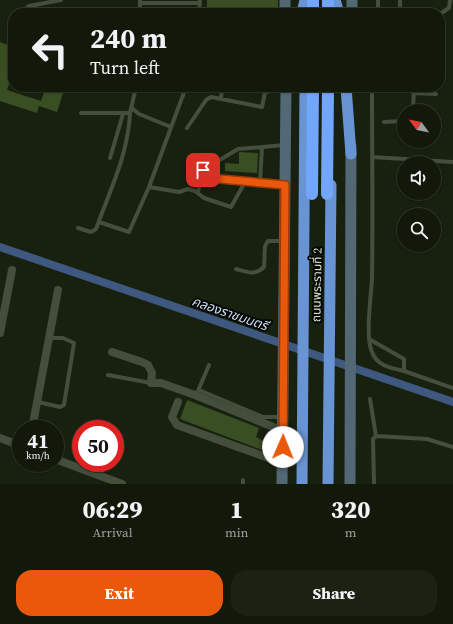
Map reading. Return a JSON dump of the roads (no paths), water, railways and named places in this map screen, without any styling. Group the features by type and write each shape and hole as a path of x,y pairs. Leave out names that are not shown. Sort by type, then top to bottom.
{"highway":[{"name":"ถนนพระรามที่ 2","path":"302,484 305,92"},
{"path":"312,194 313,92"},
{"path":"327,194 328,92"},
{"name":"ถนนพระรามที่ 2","path":"328,484 332,92"},
{"path":"346,92 351,154"}],"main road":[{"path":"282,484 286,92"},
{"path":"350,484 351,92"}],"street":[{"path":"0,333 12,270"},
{"path":"34,420 58,290"},
{"path":"112,352 148,365 152,373 150,383 161,383 197,392 283,431"},
{"path":"178,402 172,417 177,425 282,463"},
{"path":"0,438 12,443"},
{"path":"91,472 107,481 122,484"}],"lane":[{"path":"28,8 29,6 61,0"},
{"path":"445,11 449,8 450,0"},
{"path":"140,2 200,1"},
{"path":"78,228 94,232 99,222 123,161 127,144 130,114 133,109 135,92"},
{"path":"99,222 129,232 149,188 184,92"},
{"path":"220,99 221,92"},
{"path":"187,128 206,100 211,97 262,107 265,92"},
{"path":"372,92 372,278 369,339 371,352 376,360 387,367 404,371 453,388"},
{"path":"413,104 414,93 436,94"},
{"path":"133,109 139,114 171,127"},
{"path":"81,113 130,114"},
{"path":"110,158 123,114"},
{"path":"384,122 397,121"},
{"path":"205,177 203,170 238,149 285,145"},
{"path":"260,183 262,147"},
{"path":"372,157 453,162"},
{"path":"198,192 200,183 205,177"},
{"path":"205,177 285,185"},
{"path":"149,188 179,192 188,189 198,192 204,198 231,207 245,182"},
{"path":"236,269 254,274 259,272 264,268 265,246 268,241 285,241"},
{"path":"38,402 60,407 64,405 74,343 63,338 49,338"},
{"path":"369,339 404,358 404,371"},
{"path":"209,365 197,392 263,417 283,417"},
{"path":"108,375 150,383"},
{"path":"370,399 376,436 373,439 374,484"},
{"path":"376,436 427,439 453,447"}],"waterway":[{"name":"คลองราชมนตรี","path":"0,247 453,402"}]}
